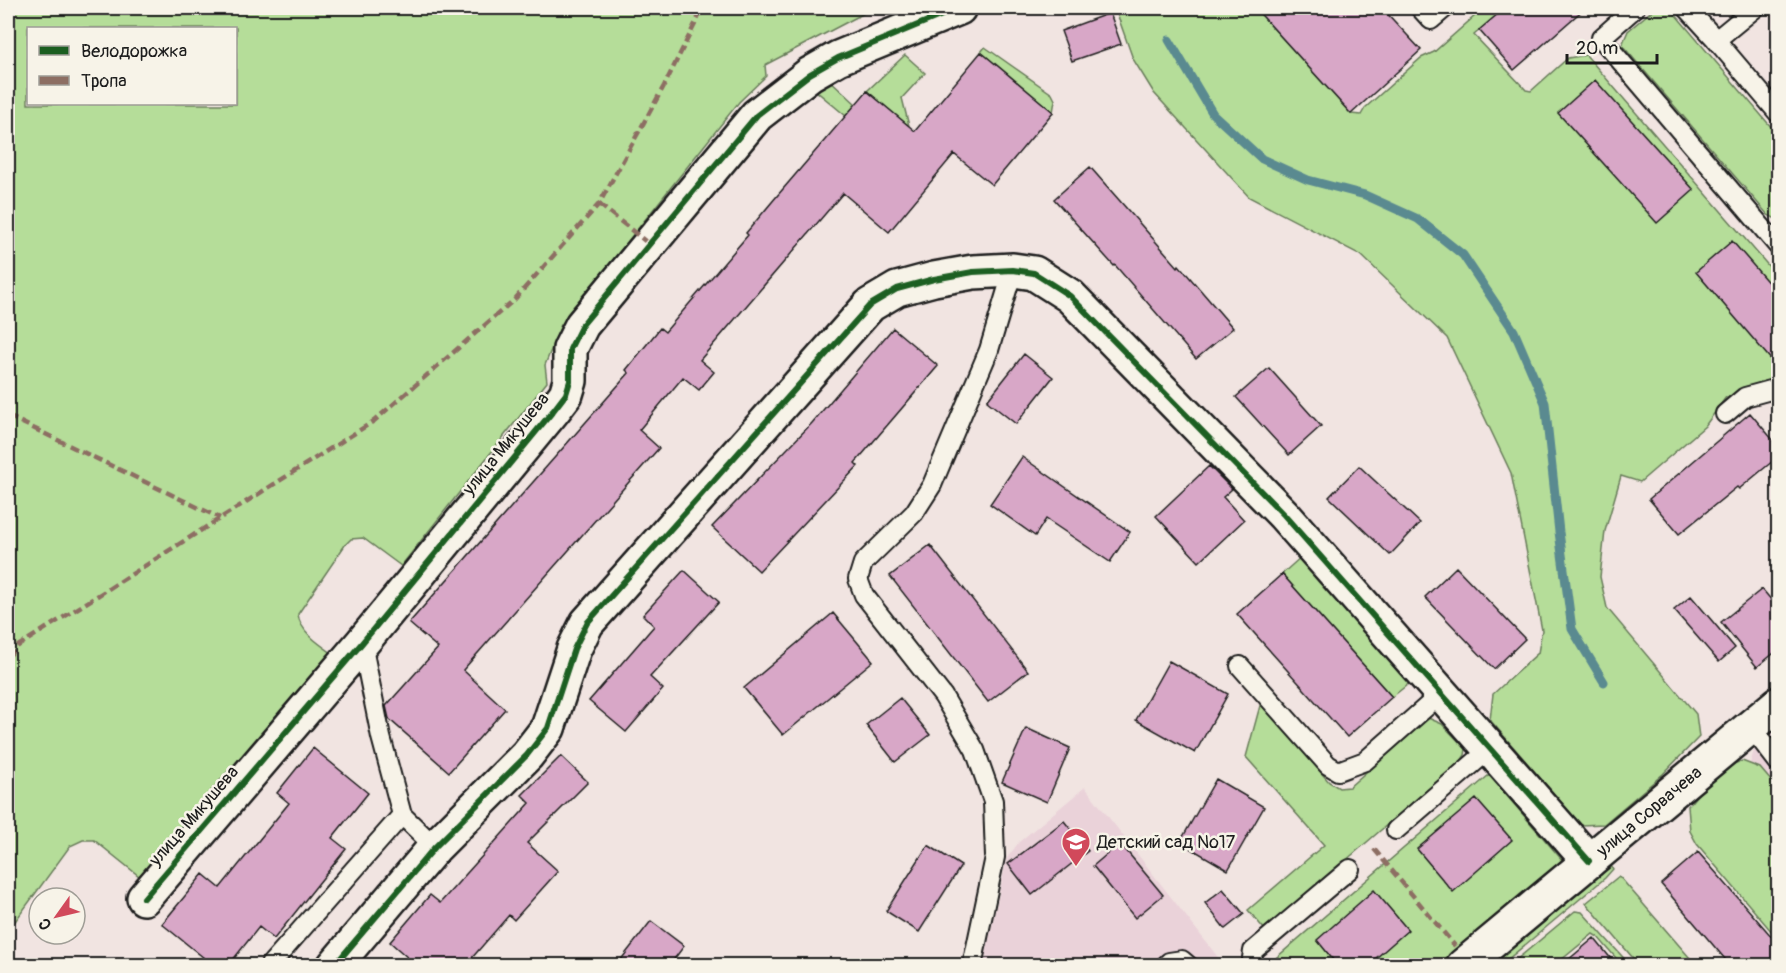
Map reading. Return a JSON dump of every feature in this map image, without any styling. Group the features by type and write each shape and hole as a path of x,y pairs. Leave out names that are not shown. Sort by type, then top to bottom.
{"street":[{"name":"улица Микушева","path":"144,898 363,643 560,402 566,394 570,381 570,349 582,325 757,115 810,74 838,58 959,8"},
{"path":"334,966 435,847 527,754 548,728 574,649 587,623 870,305 897,289 973,272 1013,270 1034,273 1070,296 1284,515 1589,861"},
{"name":"улица Сорвачева","path":"1463,966 1779,704"}],"lane":[{"path":"1420,8 1431,20 1445,8"},
{"path":"1635,8 1601,38 1779,246"},
{"path":"1687,8 1720,44"},
{"path":"1755,8 1716,40 1779,113"},
{"path":"972,966 994,858 993,801 975,750 943,696 864,595 858,579 862,563 914,513 932,485 989,350 1013,270"},
{"path":"1725,414 1745,397 1779,388"},
{"path":"363,643 381,736 402,815 435,847"},
{"path":"1240,666 1328,765 1338,771 1365,761 1442,693"},
{"path":"1751,727 1779,762"},
{"path":"1396,830 1490,749"},
{"path":"269,966 402,815"},
{"path":"1256,966 1252,958 1253,951 1350,869"},
{"path":"1165,966 1169,962 1182,960 1189,966"}],"shaded area":[{"path":"1778,728 1778,799 1750,764 1755,747"},
{"name":"Детский сад №17","path":"1085,787 1224,965 983,966 1007,858 1019,842"}],"green space":[{"path":"8,8 874,8 765,65 766,76 739,102 561,325 545,365 547,382 401,566 363,538 351,539 345,545 298,614 300,622 309,635 343,661 342,674 139,876 94,840 83,840 70,846 41,886 27,886 27,905 8,931"},
{"path":"1115,8 1255,8 1351,114 1361,115 1365,108 1421,58 1434,52 1484,8 1505,8 1474,35 1526,90 1531,91 1568,58 1586,55 1778,277 1778,382 1733,397 1726,397 1705,426 1640,482 1621,476 1605,531 1600,577 1607,608 1696,714 1699,737 1663,774 1604,824 1581,825 1490,720 1493,694 1538,653 1542,630 1511,473 1447,338 1361,255 1249,197 1154,93 1133,59"},
{"path":"1655,8 1667,8 1675,14 1778,135 1778,220 1768,215 1622,45 1628,31"},
{"path":"985,47 1052,94 1055,100 1053,112 981,52"},
{"path":"905,55 925,73 902,98 909,126 867,91"},
{"path":"829,79 856,104 846,116 809,85"},
{"path":"1302,556 1412,681 1392,697 1282,574"},
{"path":"1261,702 1329,782 1339,788 1349,787 1428,718 1442,724 1466,749 1461,761 1265,930 1248,910 1324,845 1246,757"},
{"path":"1742,761 1760,768 1778,789 1778,939 1697,844 1690,831 1688,806 1701,790 1727,766"},
{"path":"1489,775 1564,862 1555,873 1442,965 1275,966 1276,958"},
{"path":"1606,858 1613,869 1605,878 1501,965 1472,966"},
{"path":"1619,876 1696,965 1639,965 1586,903"},
{"path":"1575,911 1582,912 1630,965 1622,965 1593,934 1555,965 1510,965"}],"building":[{"path":"1255,8 1382,8 1421,50 1351,114"},
{"path":"1505,8 1585,8 1514,70 1479,30"},
{"path":"1110,13 1121,44 1072,61 1061,31"},
{"path":"981,52 1053,112 992,185 954,154 889,232 843,193 700,360 714,372 699,390 683,377 639,430 659,448 463,670 505,709 449,772 389,719 386,706 438,648 409,623 629,373 626,370 660,328 665,332 867,91 915,131"},
{"path":"1595,80 1694,190 1657,223 1558,113"},
{"path":"1090,167 1233,328 1196,359 1115,265 1054,199"},
{"path":"1732,241 1779,295 1779,369 1696,272"},
{"path":"893,328 938,366 855,463 858,466 759,571 712,527 812,423"},
{"path":"1024,354 1053,377 1016,424 987,401"},
{"path":"1269,368 1321,426 1289,455 1236,397"},
{"path":"1750,413 1779,447 1779,456 1679,534 1649,499"},
{"path":"1022,457 1130,532 1110,562 1046,519 1035,536 990,504"},
{"path":"1209,466 1232,489 1223,497 1244,520 1199,562 1156,516"},
{"path":"1359,466 1420,523 1390,555 1329,497"},
{"path":"930,545 1028,671 988,702 890,576"},
{"path":"1456,567 1525,639 1494,669 1425,597"},
{"path":"684,570 719,602 650,677 663,689 626,732 589,701 654,626 643,615"},
{"path":"1282,574 1392,697 1347,737 1237,614"},
{"path":"1762,589 1779,609 1779,649 1757,667 1721,622"},
{"path":"1691,596 1735,648 1719,662 1674,610"},
{"path":"833,613 873,661 783,735 744,688"},
{"path":"1169,661 1228,694 1195,753 1136,720"},
{"path":"900,698 930,735 895,762 866,725"},
{"path":"1026,728 1070,748 1047,802 1002,782"},
{"path":"313,748 368,793 332,838 346,849 274,939 259,927 228,966 214,966 162,924 203,874 220,888 289,803 277,793"},
{"path":"561,756 588,782 527,843 558,871 514,920 509,915 465,966 417,966 390,942 430,895 440,903 530,803 522,795"},
{"path":"1216,779 1264,807 1228,870 1180,842"},
{"path":"1476,799 1512,840 1453,892 1417,849"},
{"path":"1064,821 1088,851 1032,895 1008,864"},
{"path":"1120,843 1163,895 1135,918 1093,866"},
{"path":"928,845 961,866 919,932 886,911"},
{"path":"1698,852 1779,945 1779,966 1731,966 1661,884"},
{"path":"1223,889 1244,914 1225,929 1205,903"},
{"path":"1374,890 1408,930 1367,966 1338,966 1317,940"},
{"path":"651,921 684,946 669,966 616,966"},
{"path":"1594,938 1617,966 1561,966"}],"waterway":[{"path":"1169,40 1213,114 1262,159 1308,180 1365,195 1418,219 1463,255 1514,331 1545,403 1572,629 1604,682"}],"marked path":[{"path":"8,657 18,646 374,421 515,299 599,204 664,86 703,8"},
{"path":"599,204 650,245"},
{"path":"8,416 220,518"},
{"path":"1374,849 1455,946"}],"cycle path":[{"path":"144,898 362,643 553,411 566,394 570,381 570,349 582,325 757,115 810,74 838,58 959,8"},
{"path":"334,966 435,847 527,755 548,728 574,649 587,623 870,305 897,289 973,272 1013,270 1034,273 1070,296 1284,515 1589,861"}],"place":[{"name":"Детский сад №17","path":"1076,868"}]}
